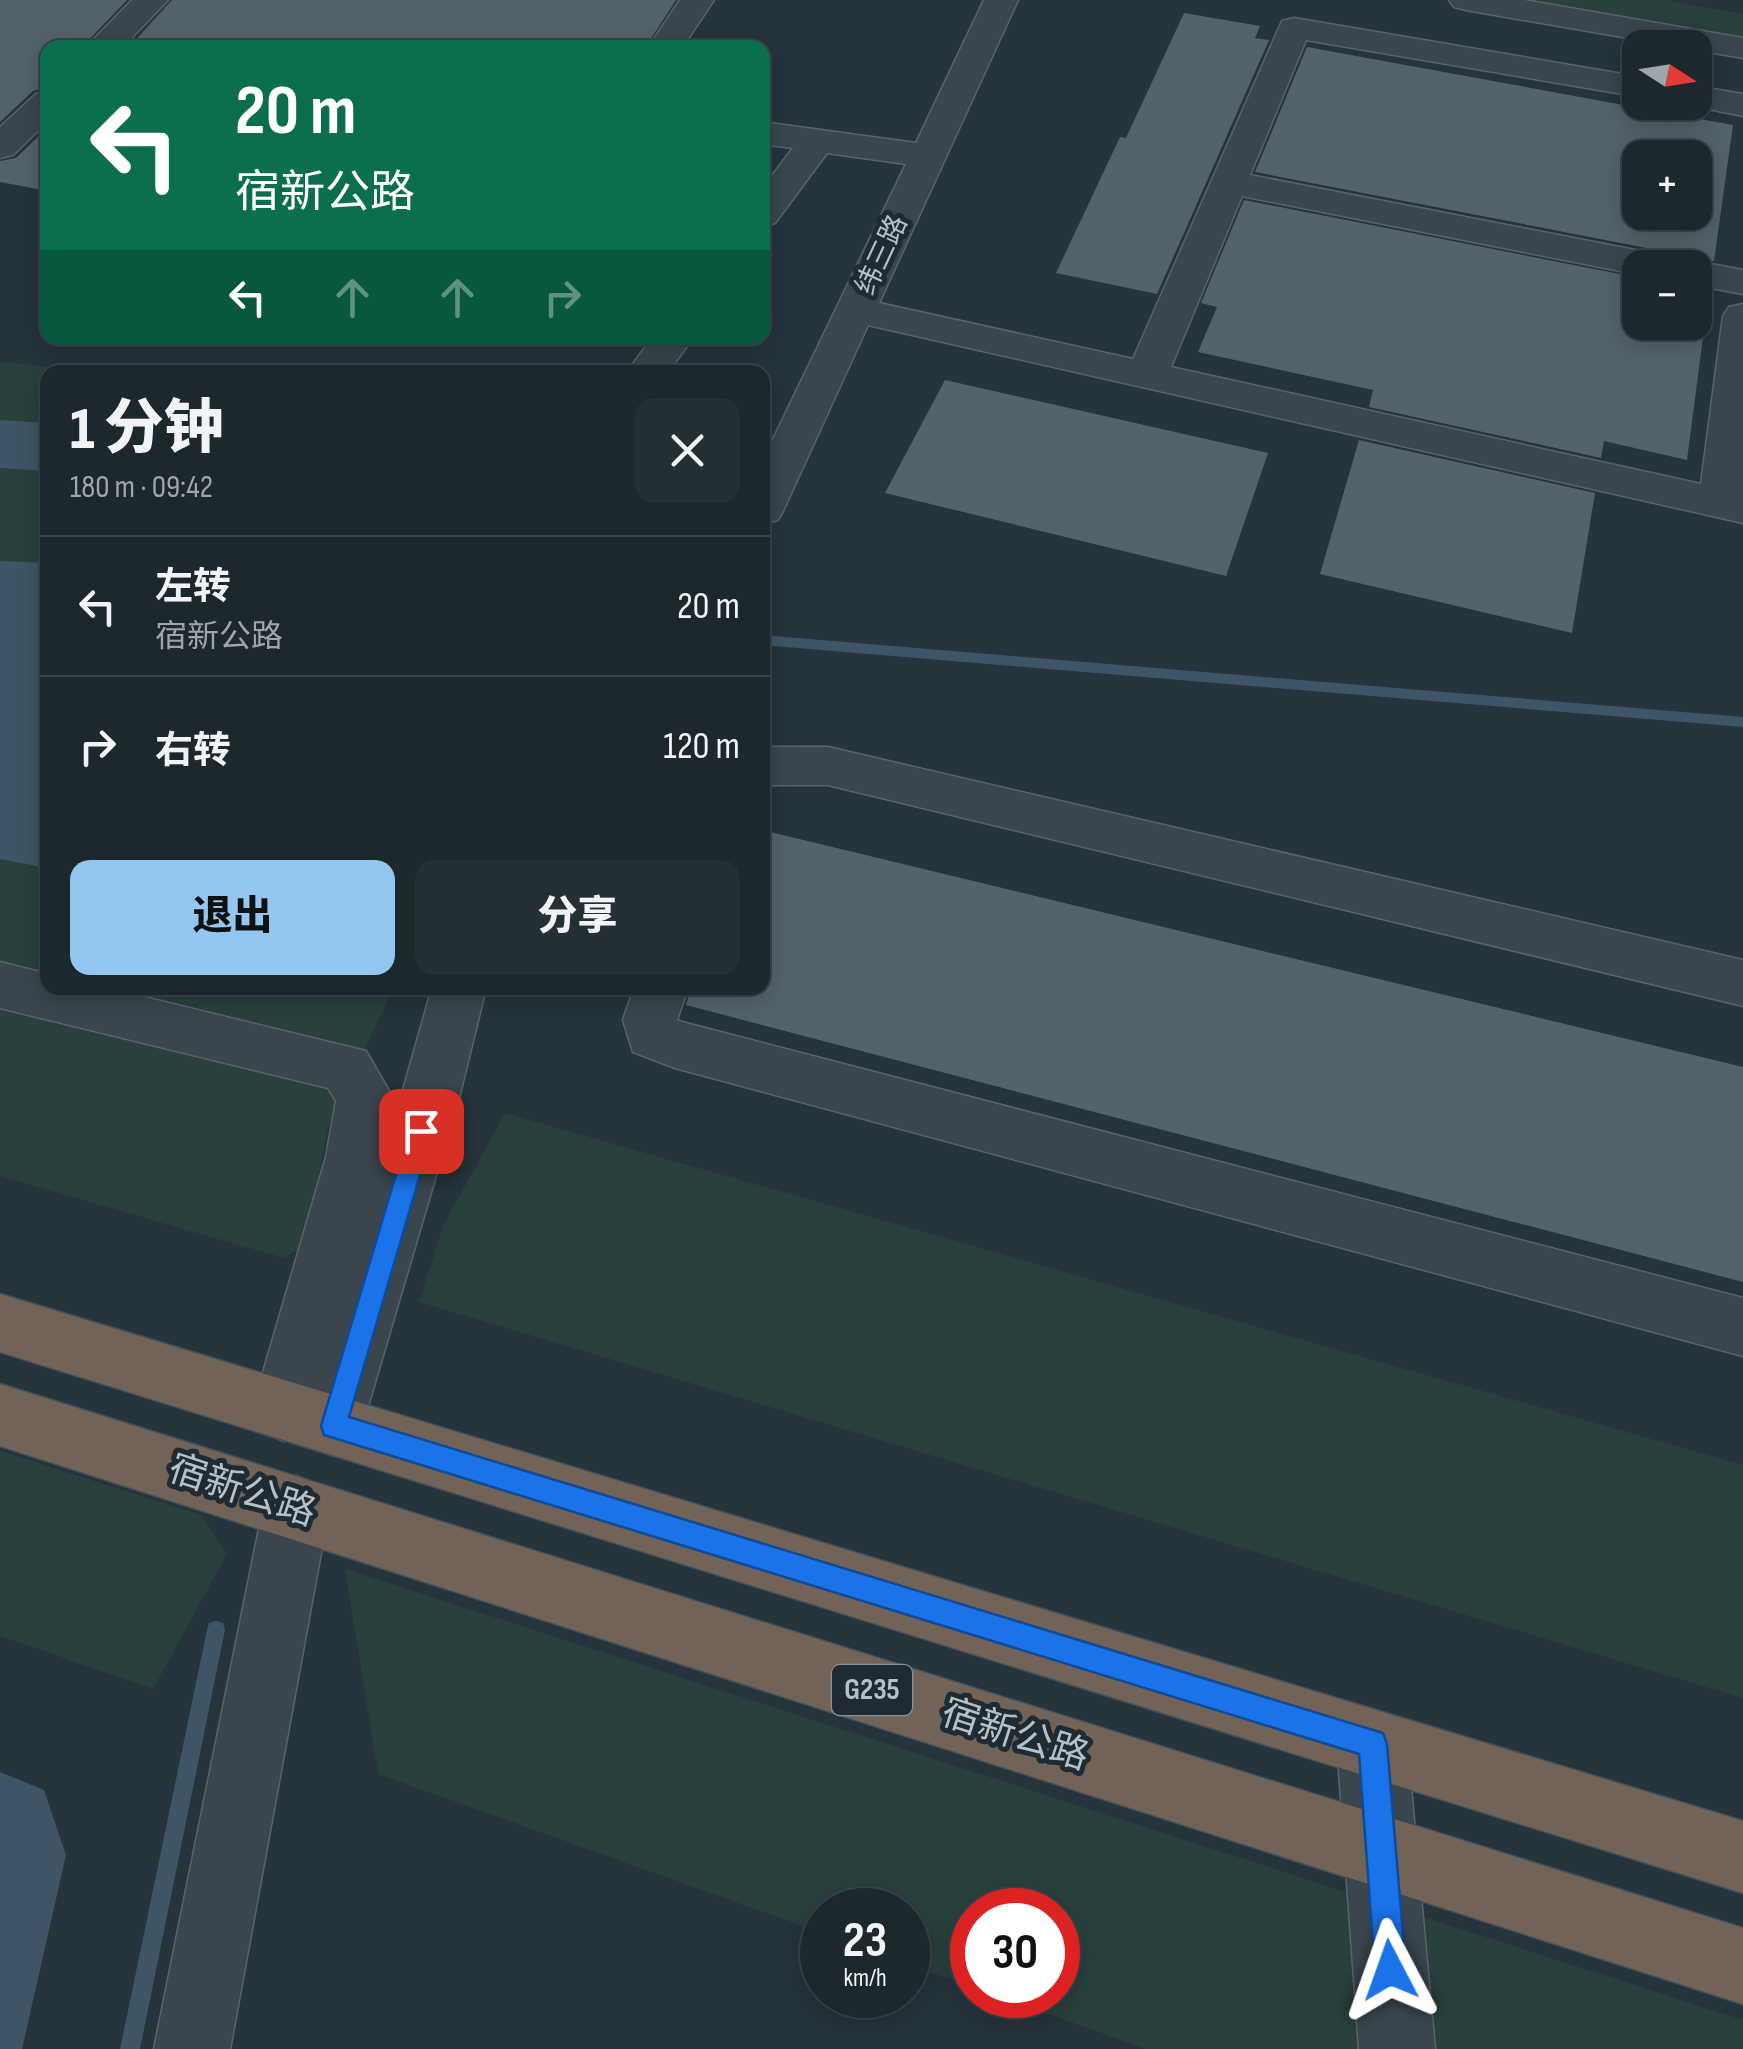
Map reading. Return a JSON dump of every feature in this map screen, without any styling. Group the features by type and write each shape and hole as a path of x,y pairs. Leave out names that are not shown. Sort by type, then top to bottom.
{"highway":[{"path":"0,1323 1743,1857"},
{"name":"宿新公路","path":"0,1415 1743,1966"}],"street":[{"path":"110,40 151,0"},
{"path":"670,40 697,0"},
{"name":"纬三路","path":"770,492 1002,0"},
{"path":"1466,0 1743,48"},
{"path":"1147,375 1294,28 1622,84"},
{"path":"1712,99 1743,105"},
{"path":"0,147 40,108"},
{"path":"770,133 928,156"},
{"path":"770,205 818,140"},
{"path":"1228,182 1622,259"},
{"path":"1712,276 1743,282"},
{"path":"856,310 1732,505 1743,316"},
{"path":"652,365 668,345"},
{"path":"770,766 828,766 1743,983"},
{"path":"0,985 40,995"},
{"path":"42,995 346,1068 365,1098 309,1418"},
{"path":"309,1418 432,1094 457,995"},
{"path":"658,995 650,1020 653,1035 675,1044 1743,1328"},
{"path":"192,2049 296,1508"},
{"path":"1372,1744 1396,2049"}],"green space":[{"path":"1525,0 1666,0 1743,14 1743,38"},
{"path":"0,362 40,366 40,995 391,995 329,1123 305,1245 284,1258 0,1176"},
{"path":"505,1113 1743,1465 1743,1698 419,1302 444,1224"},
{"path":"0,1451 201,1515 227,1554 153,1689 0,1636"},
{"path":"345,1569 1743,2020 1743,2049 1146,2049 1060,2018 1080,2018 1080,1888 950,1888 950,1979 930,1972 930,1888 800,1888 800,1925 378,1774"}],"water":[{"path":"0,561 40,563 40,867 0,859"},
{"path":"0,1772 44,1790 66,1855 22,2049 0,2049"}],"building":[{"path":"0,0 127,0 89,40 40,40 40,89 33,91 0,122"},
{"path":"172,0 676,0 650,40 135,40"},
{"path":"1184,13 1260,26 1255,38 1269,40 1157,294 1056,273 1120,137 1126,138"},
{"path":"1307,47 1622,105 1622,120 1706,120 1733,125 1714,261 1712,250 1657,250 1255,172"},
{"path":"40,135 40,190 0,182 0,161 16,158"},
{"path":"1244,200 1622,274 1622,340 1703,340 1687,460 1604,441 1601,458 1369,407 1373,390 1198,352 1217,307 1201,303"},
{"path":"945,380 1268,453 1226,576 885,493"},
{"path":"1359,440 1595,493 1572,633 1320,574"},
{"path":"770,832 1743,1067 1743,1282 686,1005 689,995 770,995"}],"waterway":[{"path":"0,444 40,446"},
{"path":"770,641 1743,722"},
{"path":"130,2049 216,1630"}],"route":[{"path":"421,1131 334,1426 1372,1744 1390,1970"}]}
